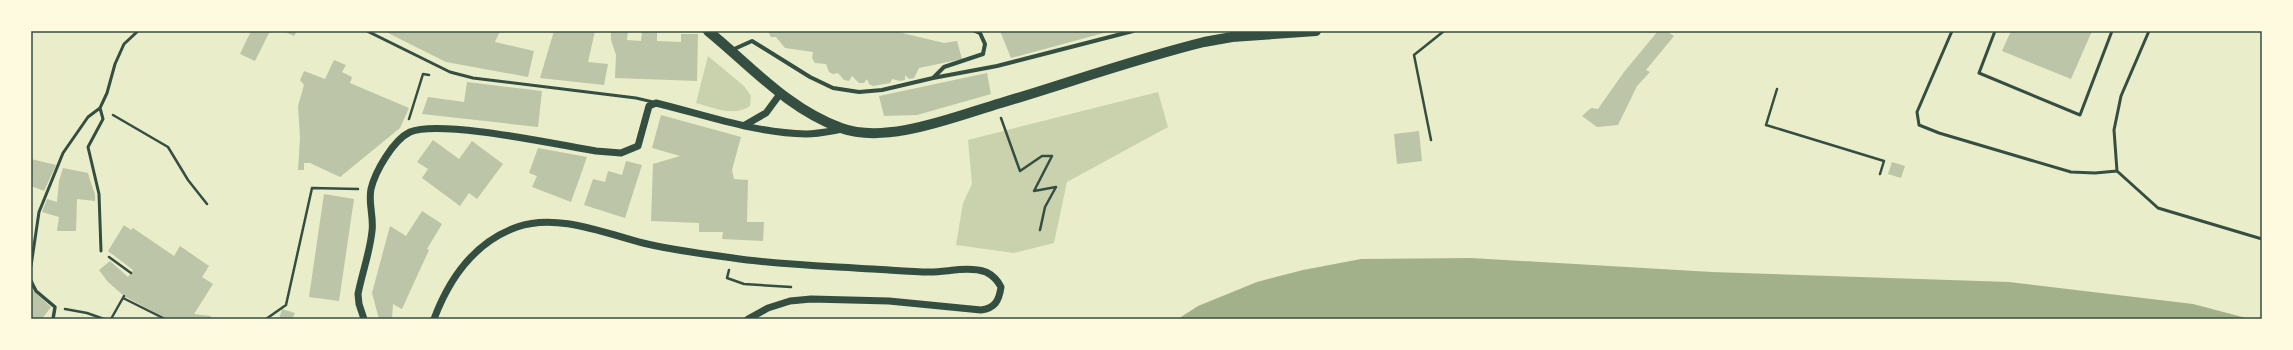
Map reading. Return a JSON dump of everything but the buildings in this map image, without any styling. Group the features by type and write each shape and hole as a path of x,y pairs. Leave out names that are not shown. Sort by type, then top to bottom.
{"main road":[{"path":"708,31 780,94 811,115 843,129 871,133 906,129 996,104 1204,42 1232,37 1316,31"}],"street":[{"path":"933,78 944,67 983,54 985,44 980,33 975,31"},
{"path":"732,51 752,41 810,77 833,88 859,92 882,90 1004,64 1133,31"},
{"path":"744,125 766,113 780,94"},
{"path":"364,319 359,304 358,294 372,231 370,202 371,190 376,173 383,160 410,132 445,128 596,151 621,153 638,146 649,106 656,103 744,125 799,134 843,129"},
{"path":"434,319 440,301 455,275 468,260 497,236 518,227 537,224 559,224 586,227 645,243 733,258 931,272 971,270 987,273 999,282 1001,287 998,302 989,309 981,310 888,301 811,299 783,303 748,319"},
{"path":"31,281 36,291 55,307 53,319"}],"lane":[{"path":"31,266 39,212 63,153 88,117 100,108 107,93 115,64 124,44 138,31"},
{"path":"367,31 450,72 474,78 636,98 656,103"},
{"path":"1952,31 1917,112 1919,125 1940,133 2071,172 2095,173 2117,171"},
{"path":"1995,31 1978,73 2080,115 2112,31"},
{"path":"2149,31 2121,96 2114,130 2117,171 2158,208 2262,239"},
{"path":"100,108 103,118 88,147 99,194 101,251"}],"path":[{"path":"1431,140 1414,55 1444,31"},
{"path":"410,132 409,118 423,74"},
{"path":"1777,89 1766,125 1884,160 1880,174"},
{"path":"996,104 1020,171 1042,156 1052,156 1034,191 1056,187 1045,207 1040,230"},
{"path":"100,108 168,147 188,180 207,204"},
{"path":"266,319 286,305 312,188 371,190"},
{"path":"101,251 131,273"},
{"path":"733,258 727,278 733,281 744,284 797,288"},
{"path":"111,319 124,297 165,319"},
{"path":"55,307 87,313 104,319"}],"shaded area":[{"path":"708,56 744,86 751,96 750,106 737,111 731,111 696,103"},
{"path":"1158,92 1168,127 1067,182 1054,243 1014,253 956,245 963,203 972,184 968,140"},
{"path":"1471,258 1712,272 2009,282 2193,304 2250,319 1178,319 1198,306 1257,282 1303,270 1361,259"}]}
